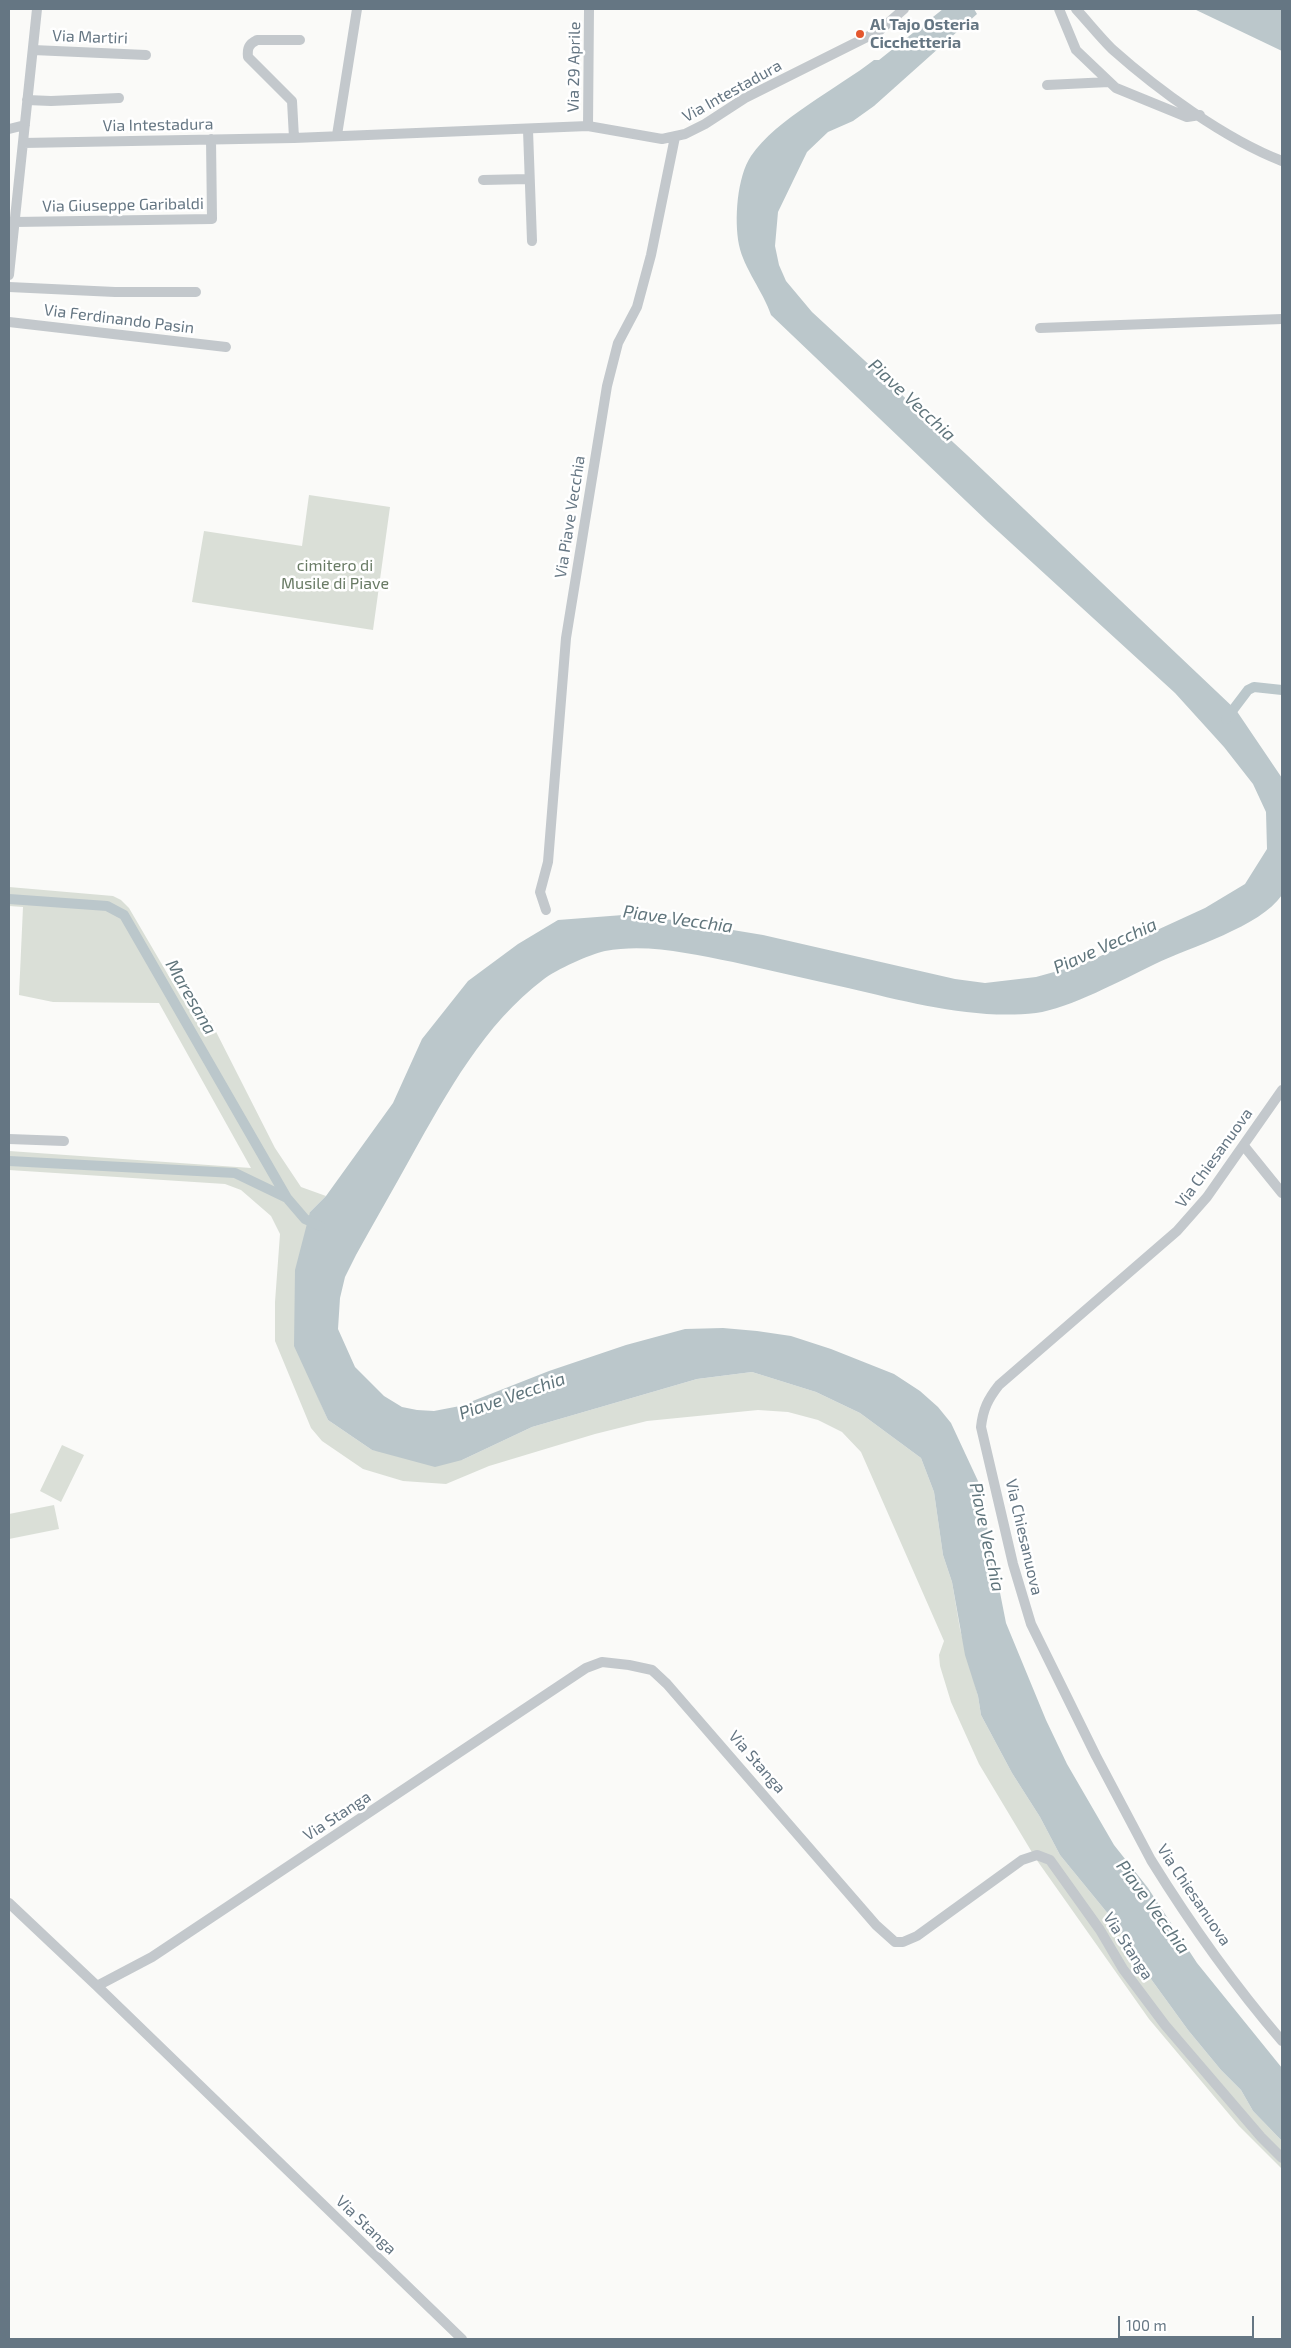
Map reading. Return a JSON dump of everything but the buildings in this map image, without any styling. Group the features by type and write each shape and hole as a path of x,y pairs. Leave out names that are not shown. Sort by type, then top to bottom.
{"street":[{"name":"Via Martiri","path":"9,275 14,222 13,207 23,143 37,9"},
{"path":"337,135 357,9"},
{"name":"Via 29 Aprile","path":"588,126 590,9"},
{"name":"Via Intestadura","path":"23,143 294,138 337,135 528,130 588,126 662,139 675,137 705,124 745,98 879,31 904,9"},
{"path":"1060,9 1076,50 1116,88 1187,117 1200,115"},
{"path":"1076,9 1111,48 1163,90 1200,115 1270,156 1282,161"},
{"path":"294,138 292,101 248,57 247,50 251,43 257,40 300,40"},
{"name":"Via Martiri","path":"33,50 146,55"},
{"path":"1047,85 1109,82"},
{"path":"27,100 51,101 119,98"},
{"path":"9,129 25,125"},
{"path":"528,130 532,241"},
{"name":"Via Piave Vecchia","path":"546,910 540,892 548,862 566,638 607,386 618,343 637,307 651,255 675,137"},
{"name":"Via Giuseppe Garibaldi","path":"14,222 212,219 211,139"},
{"path":"1270,156 1282,168"},
{"path":"483,180 529,179"},
{"name":"Via Ferdinando Pasin","path":"9,287 115,292 196,292"},
{"path":"1040,328 1282,319"},
{"name":"Via Ferdinando Pasin","path":"9,322 226,348"},
{"name":"Via Chiesanuova","path":"1282,1090 1208,1197 1177,1231 999,1385 987,1400 982,1414 981,1427 1024,1603 1040,1644 1151,1860 1170,1891 1282,2041"},
{"path":"9,1139 64,1141"},
{"path":"1244,1146 1282,1193"},
{"name":"Via Stanga","path":"97,1986 152,1957 586,1668 602,1662 628,1665 652,1670 673,1689 876,1925 895,1942 903,1942 917,1936 1022,1860 1037,1855 1050,1860 1100,1930 1123,1969 1166,2025 1261,2137 1282,2158"},
{"name":"Via Stanga","path":"9,1903 462,2339"}],"green space":[{"name":"cimitero di Musile di Piave","path":"309,495 390,507 373,630 192,602 204,531 302,546"},
{"path":"9,887 113,896 121,900 129,908 181,997 205,1010 275,1148 301,1187 326,1196 310,1212 318,1397 328,1420 372,1450 462,1460 532,1427 697,1379 752,1372 816,1392 860,1413 921,1458 934,1492 943,1555 952,1582 960,1629 978,1696 981,1715 1012,1773 1040,1817 1060,1855 1118,1926 1127,1946 1188,2030 1221,2070 1241,2090 1253,2111 1282,2141 1282,2169 1239,2126 1149,2019 1036,1859 979,1764 951,1702 940,1666 939,1655 944,1641 861,1452 842,1432 818,1420 788,1412 758,1410 647,1421 595,1434 489,1466 446,1484 403,1481 363,1469 322,1441 311,1428 275,1341 275,1302 280,1234 271,1216 241,1190 225,1184 9,1170 9,1151 251,1168 159,1003 53,1002 19,995 23,907 9,906"},
{"path":"62,1445 84,1455 61,1502 40,1491"},
{"path":"54,1505 59,1529 9,1539 9,1514"}],"water":[{"name":"Piave Vecchia","path":"943,9 974,9 977,14 874,106 853,121 828,132 807,152 778,212 775,246 779,265 786,281 812,312 967,455 1236,710 1282,778 1282,895 1258,917 1223,935 1155,964 1080,1000 1036,1013 988,1014 941,1008 733,962 669,950 637,948 605,951 573,963 544,979 503,1017 485,1038 453,1084 345,1277 340,1298 338,1329 355,1367 384,1396 402,1407 417,1410 434,1411 460,1406 549,1371 626,1345 685,1329 723,1328 791,1336 831,1349 894,1374 920,1391 938,1407 951,1423 978,1481 1006,1623 1046,1720 1067,1764 1114,1845 1148,1888 1197,1963 1282,2068 1282,2141 1253,2111 1241,2090 1221,2070 1188,2030 1127,1946 1118,1926 1060,1855 1040,1817 1012,1773 981,1715 978,1696 965,1655 952,1582 943,1555 934,1492 921,1458 860,1413 816,1392 752,1372 697,1379 532,1427 462,1460 435,1467 372,1450 328,1420 294,1346 295,1270 310,1212 326,1196 393,1103 422,1039 468,981 518,944 558,920 636,914 763,935 955,979 985,983 1036,977 1083,964 1205,908 1245,884 1267,849 1266,812 1253,784 1224,747 1175,693 988,522 771,315 741,254 737,223 740,187 746,165 762,142 808,105 874,60 879,60"},
{"path":"1194,9 1282,9 1282,51"}],"waterway":[{"path":"1226,719 1248,690 1254,687 1282,690"},
{"name":"Maresana","path":"9,899 107,906 124,915 287,1198"},
{"path":"9,1161 235,1173 287,1198 305,1219 320,1226"}],"place":[{"name":"Al Tajo Osteria Cicchetteria","path":"860,34"}]}
